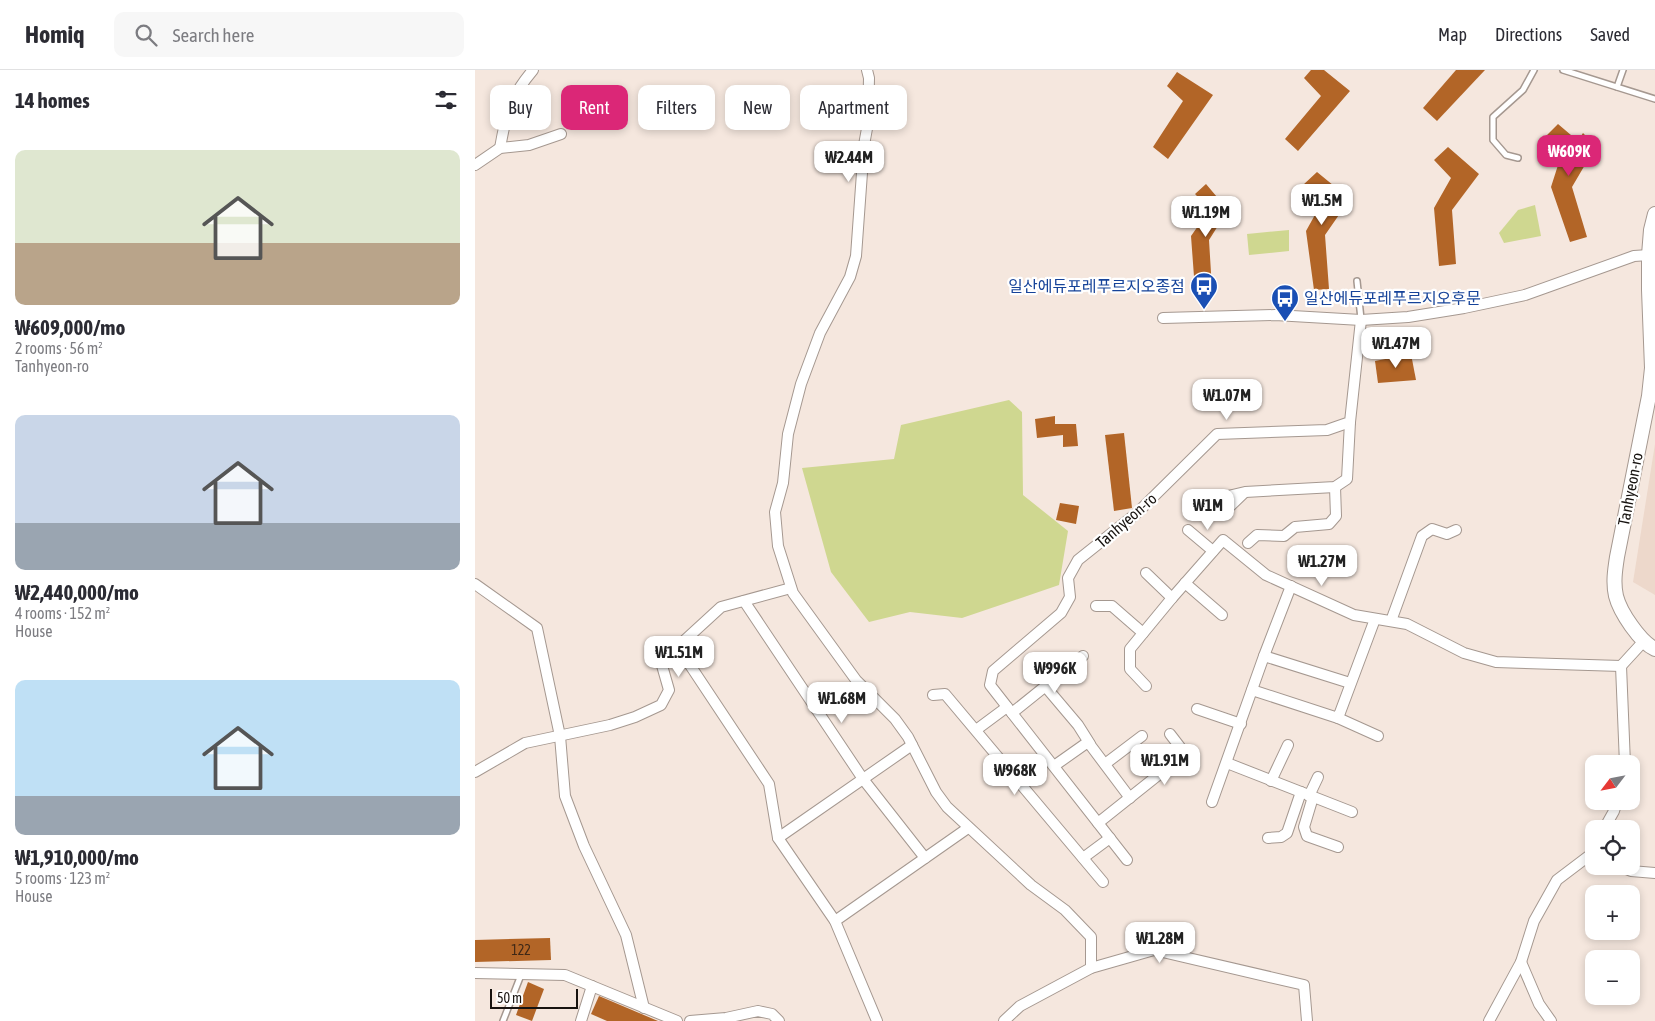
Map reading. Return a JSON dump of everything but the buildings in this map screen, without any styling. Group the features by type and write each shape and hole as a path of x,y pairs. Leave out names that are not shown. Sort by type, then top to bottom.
{"main road":[{"name":"Tanhyeon-ro","path":"1649,646 1635,631 1617,598 1614,580 1617,557 1652,397 1649,255 1651,230 1655,214"}],"street":[{"path":"500,148 506,115 519,86 533,70"},
{"path":"867,70 869,78 868,123 864,145 856,256 850,277 820,333 801,384 788,434 783,483 775,512 779,546 793,593 856,680 895,719 913,745 936,792 947,807 1031,885 1065,910 1091,937 1091,968"},
{"path":"475,165 500,148 529,145 561,134"},
{"path":"1163,318 1275,315 1361,320 1408,317 1464,308 1525,295 1634,256 1649,255"},
{"path":"1215,504 1228,496 1245,492 1335,487 1347,480 1350,422 1361,320"},
{"name":"Tanhyeon-ro","path":"1010,710 990,685 993,671 1061,613 1070,597 1068,578 1078,560 1137,513 1217,434 1327,430 1350,422"},
{"path":"1248,543 1257,535 1284,536 1295,527 1329,524 1337,516 1335,487"},
{"path":"1222,514 1245,492"},
{"path":"1391,621 1423,536 1433,529 1447,534 1456,530"},
{"path":"1187,530 1213,551"},
{"path":"1146,686 1130,669 1130,649 1223,540 1267,575 1354,615 1407,624 1464,653 1497,662 1621,666 1649,646"},
{"path":"1147,573 1172,598"},
{"path":"1185,583 1222,615"},
{"path":"475,584 537,628 559,736 565,796 585,846 626,936 644,1008"},
{"path":"1212,802 1291,586"},
{"path":"475,772 525,743 619,722 661,704 669,690 661,662 721,607 791,588"},
{"path":"744,600 863,779 925,858"},
{"path":"1096,606 1113,606 1143,633"},
{"path":"1337,718 1375,619"},
{"path":"678,647 769,784 778,838 835,921 877,1021"},
{"path":"976,730 1045,686 1083,656"},
{"path":"1264,656 1351,683"},
{"path":"1621,666 1625,755"},
{"path":"1045,686 1078,725 1130,798"},
{"path":"1252,690 1337,718 1378,736"},
{"path":"933,695 945,694 1103,882"},
{"path":"1197,709 1241,724"},
{"path":"1010,710 1127,860"},
{"path":"1098,822 1177,760 1179,747 1170,734"},
{"path":"1105,764 1142,736"},
{"path":"1053,766 1088,742 1090,744"},
{"path":"778,838 913,745"},
{"path":"1271,781 1287,745"},
{"path":"1227,763 1352,812"},
{"path":"1268,838 1281,837 1287,832 1318,777"},
{"path":"1308,795 1304,827 1307,836 1338,847"},
{"path":"835,921 968,828"},
{"path":"1083,858 1110,838"},
{"path":"1489,1021 1521,962 1534,921 1557,880 1585,858"},
{"path":"1640,872 1655,873"},
{"path":"1004,1021 1020,1006 1091,968 1154,950 1304,985 1307,1021"},
{"path":"1521,962 1539,1004 1551,1021"},
{"path":"475,973 565,975 677,1021"},
{"path":"581,1021 592,986"},
{"path":"690,1021 726,1018 758,1011 772,1014 779,1021"}],"lane":[{"path":"1518,158 1506,155 1493,140 1493,117 1523,90 1534,70"},
{"path":"1563,70 1655,99"},
{"path":"1617,87 1623,70"},
{"path":"1357,281 1361,320"},
{"path":"503,1021 521,973"}],"shaded area":[{"path":"1655,444 1655,595 1633,582"}],"green space":[{"path":"1535,205 1541,236 1504,243 1499,233 1518,210"},
{"path":"1289,230 1289,251 1249,255 1247,234"},
{"path":"1009,400 1022,412 1023,495 1068,531 1059,585 962,618 910,612 869,622 831,572 802,468 894,459 901,425"}],"place":[{"name":"일산에듀포레푸르지오종점","path":"1204,310"},
{"name":"일산에듀포레푸르지오후문","path":"1285,322"}]}
